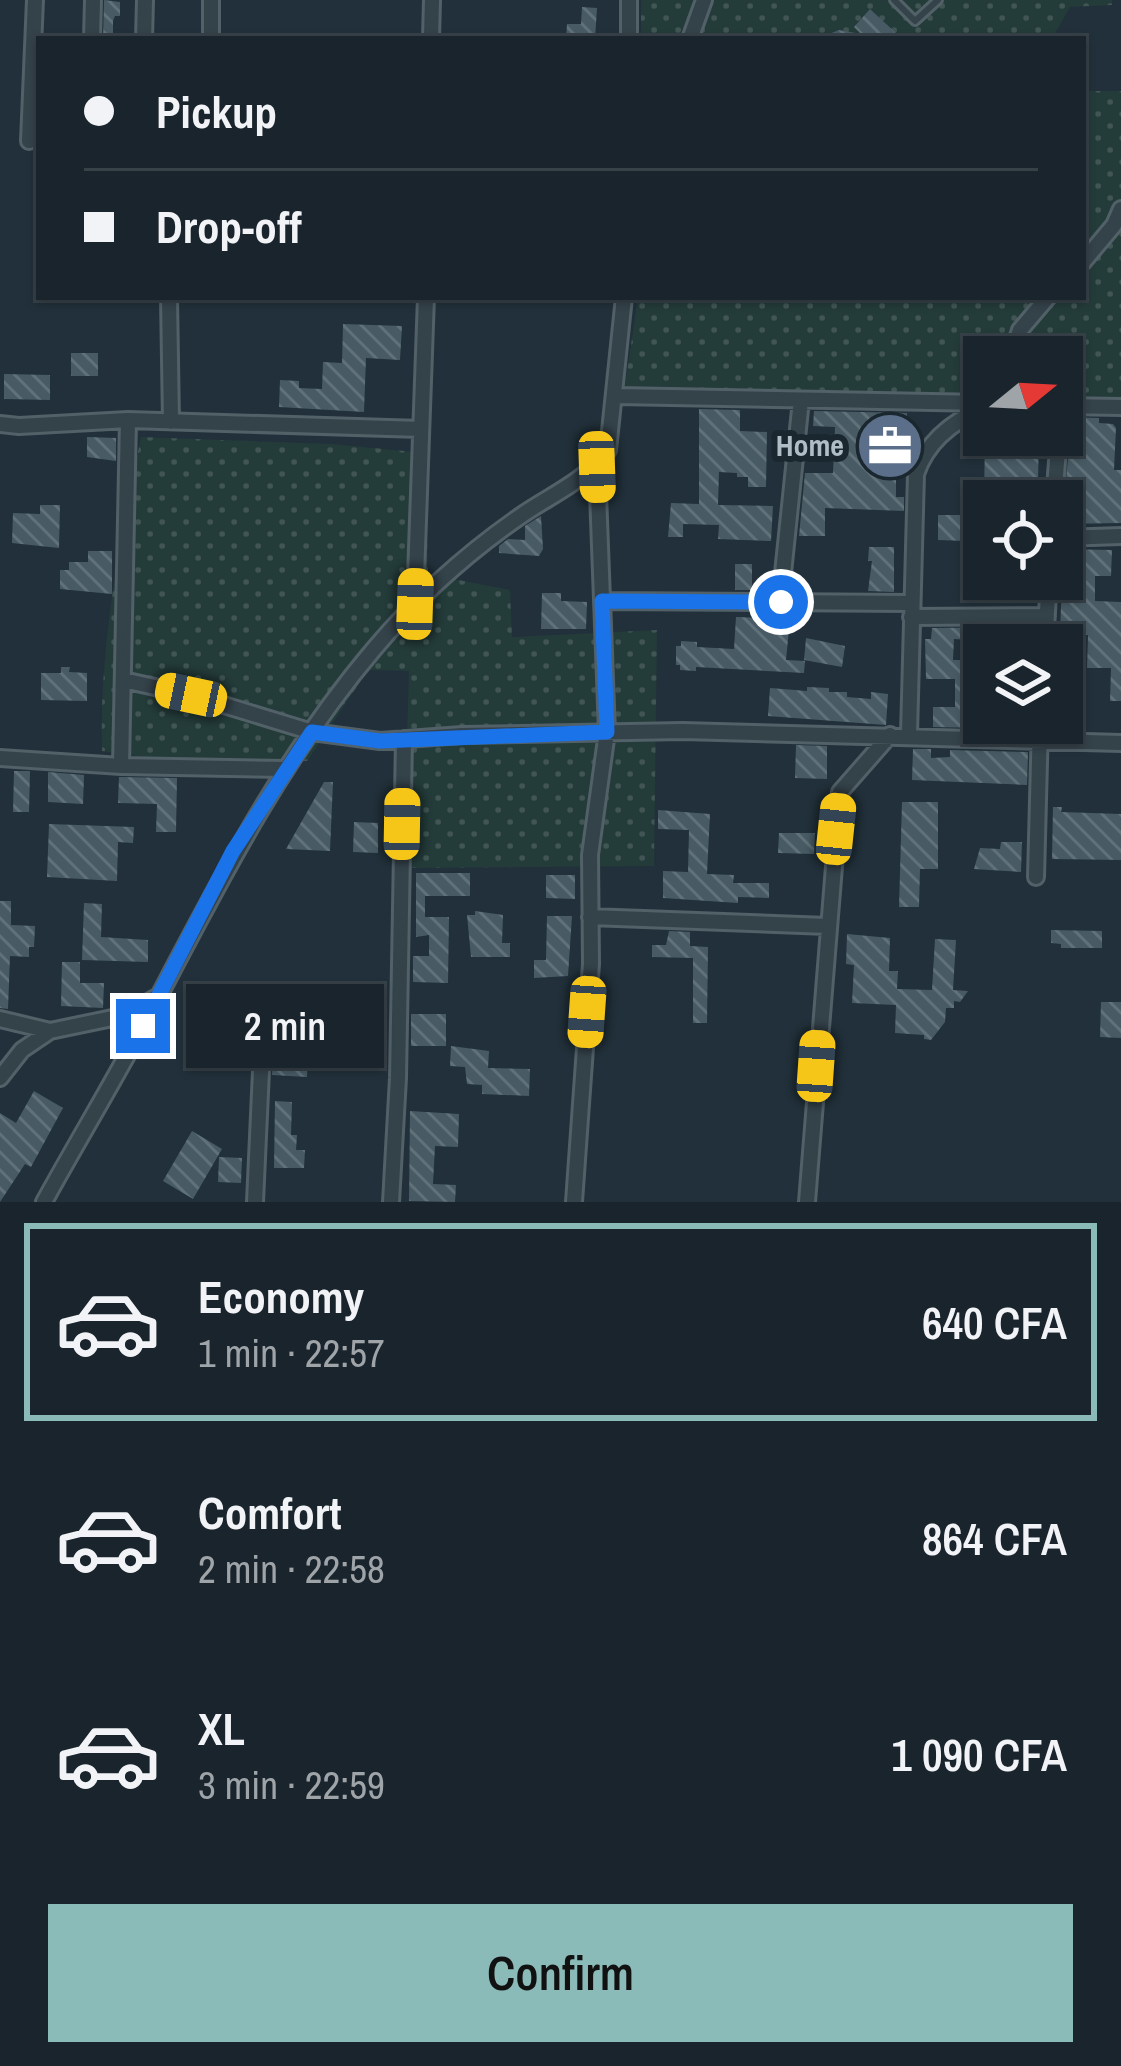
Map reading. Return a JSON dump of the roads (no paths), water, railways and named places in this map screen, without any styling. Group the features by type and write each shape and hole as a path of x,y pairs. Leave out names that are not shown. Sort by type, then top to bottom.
{"street":[{"path":"29,141 35,0"},
{"path":"92,36 93,0"},
{"path":"144,36 145,0"},
{"path":"211,36 212,0"},
{"path":"431,36 432,0"},
{"path":"629,0 629,36"},
{"path":"691,36 704,0"},
{"path":"1086,258 1121,209"},
{"path":"169,300 171,422"},
{"path":"415,604 426,300"},
{"path":"44,1202 160,995 233,851 285,769 372,652 462,560 597,467 608,450 624,300"},
{"path":"1018,336 1045,300"},
{"path":"616,396 963,405"},
{"path":"781,602 801,400"},
{"path":"1083,406 1121,407"},
{"path":"909,734 916,474 922,457 963,418"},
{"path":"121,766 128,420"},
{"path":"0,424 128,420 422,429"},
{"path":"574,1202 590,855 607,732 597,467"},
{"path":"1083,537 1121,536"},
{"path":"1046,624 1048,600"},
{"path":"602,601 781,602 1047,616"},
{"path":"123,680 312,732 380,741 607,732 963,737"},
{"path":"807,1202 840,792 890,735"},
{"path":"391,1202 404,740"},
{"path":"1083,743 1121,743"},
{"path":"1036,877 1039,744"},
{"path":"0,758 285,769"},
{"path":"590,917 827,926"},
{"path":"0,1078 22,1050 50,1031 127,1015 160,995"},
{"path":"0,1019 50,1031"},
{"path":"255,1202 263,1027"}],"lane":[{"path":"895,0 915,21 938,0"}],"place":[{"name":"Home","path":"890,446"}]}
